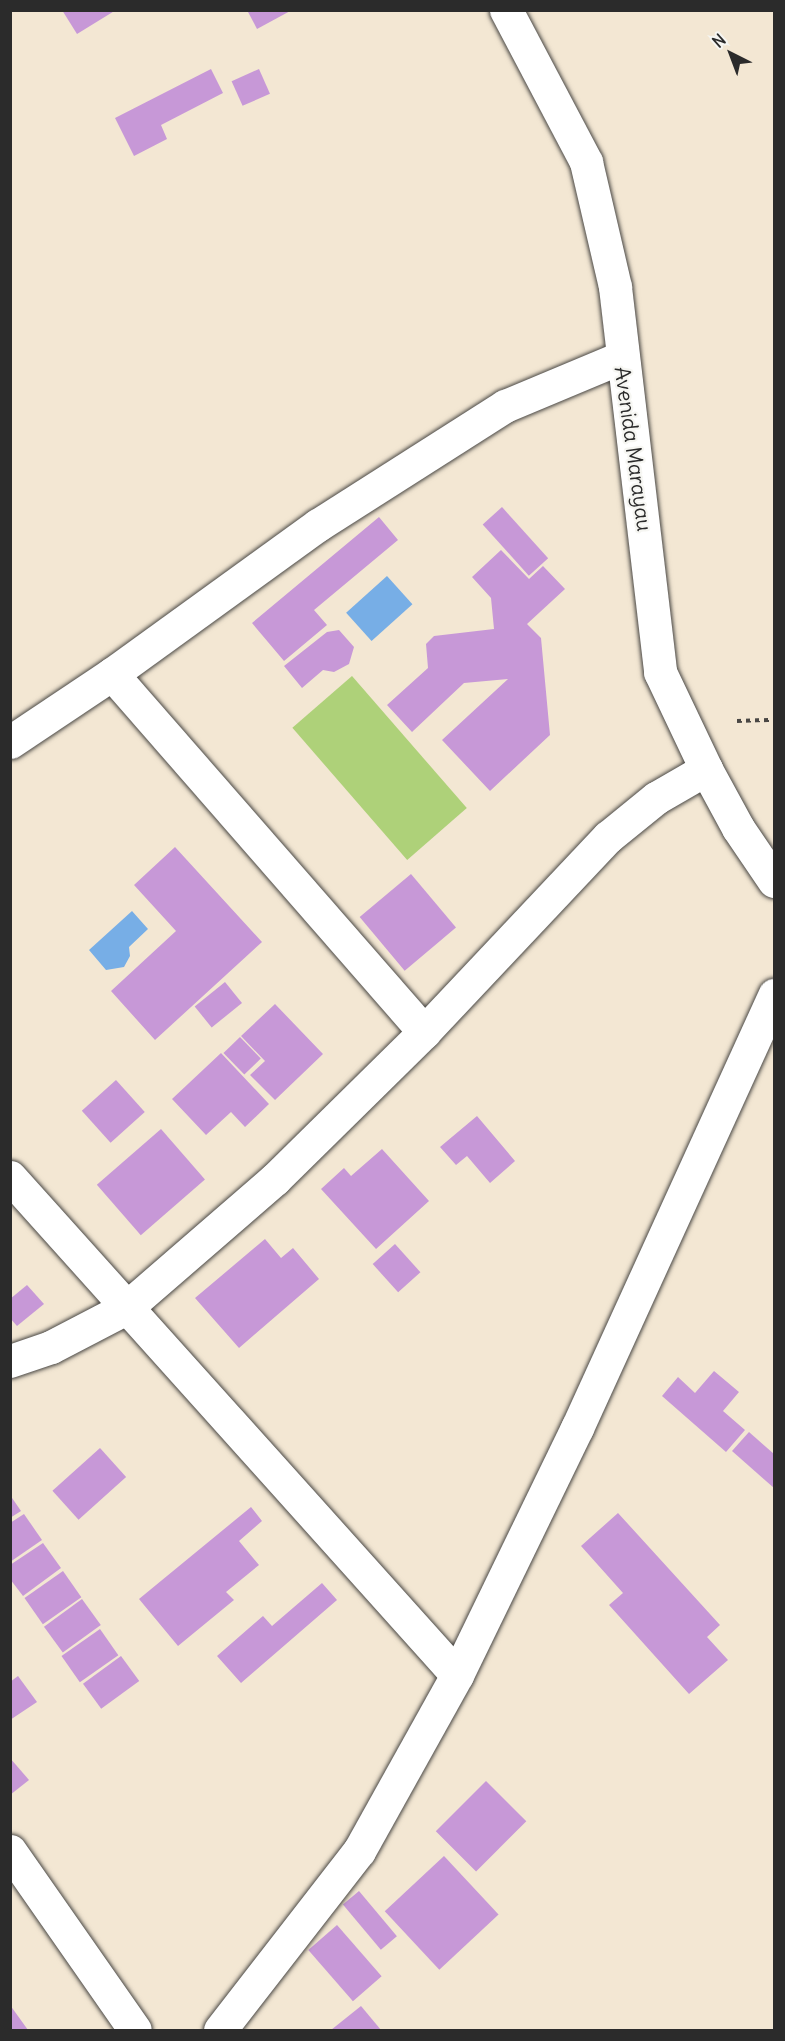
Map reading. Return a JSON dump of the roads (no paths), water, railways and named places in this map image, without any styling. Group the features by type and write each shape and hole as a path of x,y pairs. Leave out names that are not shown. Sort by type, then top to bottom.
{"street":[{"name":"Avenida Marayau","path":"506,10 586,162 615,287 620,358 660,672 706,769 738,828 774,881"},
{"path":"10,742 112,674 318,525 505,406 620,358"},
{"path":"112,674 424,1032"},
{"path":"10,1361 51,1347 126,1308 275,1179 424,1032 608,837 656,798 706,769"},
{"path":"220,2031 359,1851 457,1676 577,1428 774,995"},
{"path":"10,1178 457,1676"},
{"path":"10,1851 135,2031"}],"water":[{"path":"387,576 412,604 372,641 346,613"},
{"path":"132,911 148,929 129,947 130,956 124,967 106,970 89,950"}]}
